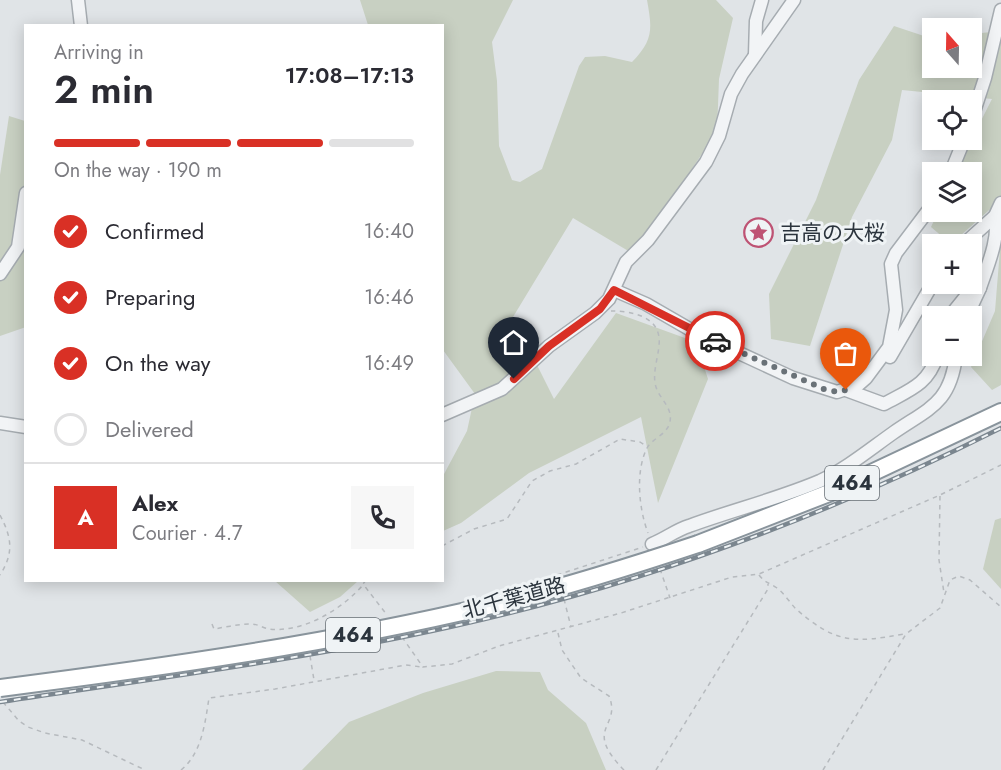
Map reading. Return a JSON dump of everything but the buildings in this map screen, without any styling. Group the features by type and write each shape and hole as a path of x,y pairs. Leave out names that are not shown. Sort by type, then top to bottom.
{"highway":[{"name":"北千葉道路","path":"0,688 263,651 422,621 555,588 698,544 839,489 1001,412"}],"street":[{"path":"78,0 81,24"},
{"path":"754,56 756,21 762,0"},
{"path":"444,414 502,389 549,346 595,313 609,299 626,262 648,240 706,162 719,136 731,94 754,56 794,0"},
{"path":"982,90 1001,10"},
{"path":"975,234 995,216 1001,203"},
{"path":"0,274 18,247 24,206"},
{"path":"982,281 994,240 995,216"},
{"path":"614,290 646,304 698,334 793,378 837,392 846,390 858,385 866,378 889,347 896,310 891,264 896,253 922,219"},
{"path":"866,378 879,373 927,294"},
{"path":"846,390 884,404 921,383 928,376 932,366"},
{"path":"652,544 669,538 682,528 768,500 844,469 940,400 953,374 954,366"},
{"path":"0,423 24,427"}],"path":[{"path":"595,313 632,312 650,321 659,337 655,387 670,414 669,425 661,436 648,447 640,482 645,519 652,544"},
{"path":"444,545 474,529 507,519 532,481 550,471 576,464 620,439 640,442 648,447"},
{"path":"181,770 197,749 205,727 209,698 275,689 406,665 423,667 452,664 499,646 558,632 732,578 759,574 940,495 1001,465"},
{"path":"940,495 939,560 944,595"},
{"path":"0,515 11,546 10,560 0,575"},
{"path":"659,566 670,598"},
{"path":"759,574 768,584 777,588 815,626 832,635 851,640 872,640 906,634"},
{"path":"823,770 906,634 940,608 950,580 959,576 970,580 1001,608"},
{"path":"212,624 214,629 252,624 269,629 305,625 318,620 343,603 363,584 392,622"},
{"path":"656,770 762,599 768,584"},
{"path":"398,631 423,667"},
{"path":"558,632 562,650 581,678 609,696 613,707 603,733 605,747 624,770"},
{"path":"0,699 19,721 28,727 45,733 82,740 145,770"}],"shaded area":[{"path":"360,0 513,0 492,42 497,81 499,146 512,180 520,182 542,169 579,66 585,57 605,56 632,62 644,47 650,33 647,0 716,0 733,18 719,79 717,132 676,192 630,252 573,218 513,317 554,399 616,313 696,342 708,379 658,503 641,417 529,473 461,523 444,531 444,474 467,431 475,394 444,351 444,24 368,24"},
{"path":"1001,24 1001,208 996,204 982,216 982,162 960,162 966,150 982,150 982,119 992,99 982,98 982,90 922,90 922,92 902,90 892,140 852,217 810,346 771,339 769,294 816,200 859,80 894,26 922,35 922,78 982,78 982,33 991,32"},
{"path":"9,116 24,121 24,328 0,336 0,175"},
{"path":"933,222 976,222 962,234 939,234 931,227"},
{"path":"1001,237 1001,385 992,390 971,367 982,366 982,341 995,311"},
{"path":"1001,518 1001,589 983,569 995,520"},
{"path":"276,582 357,582 340,597 310,612"},
{"path":"496,671 540,672 548,690 586,723 606,770 302,770 349,722 423,693"}],"railway":[{"path":"0,702 226,668 394,639 522,610 592,591 663,569 800,519 935,460 1001,428"}],"way so far":[{"path":"715,341 793,378 837,392 846,390"}],"place":[{"name":"吉高の大桜","path":"759,233"}],"route":[{"path":"514,379 549,346 600,309 614,290 646,304 698,334 715,341"}]}
